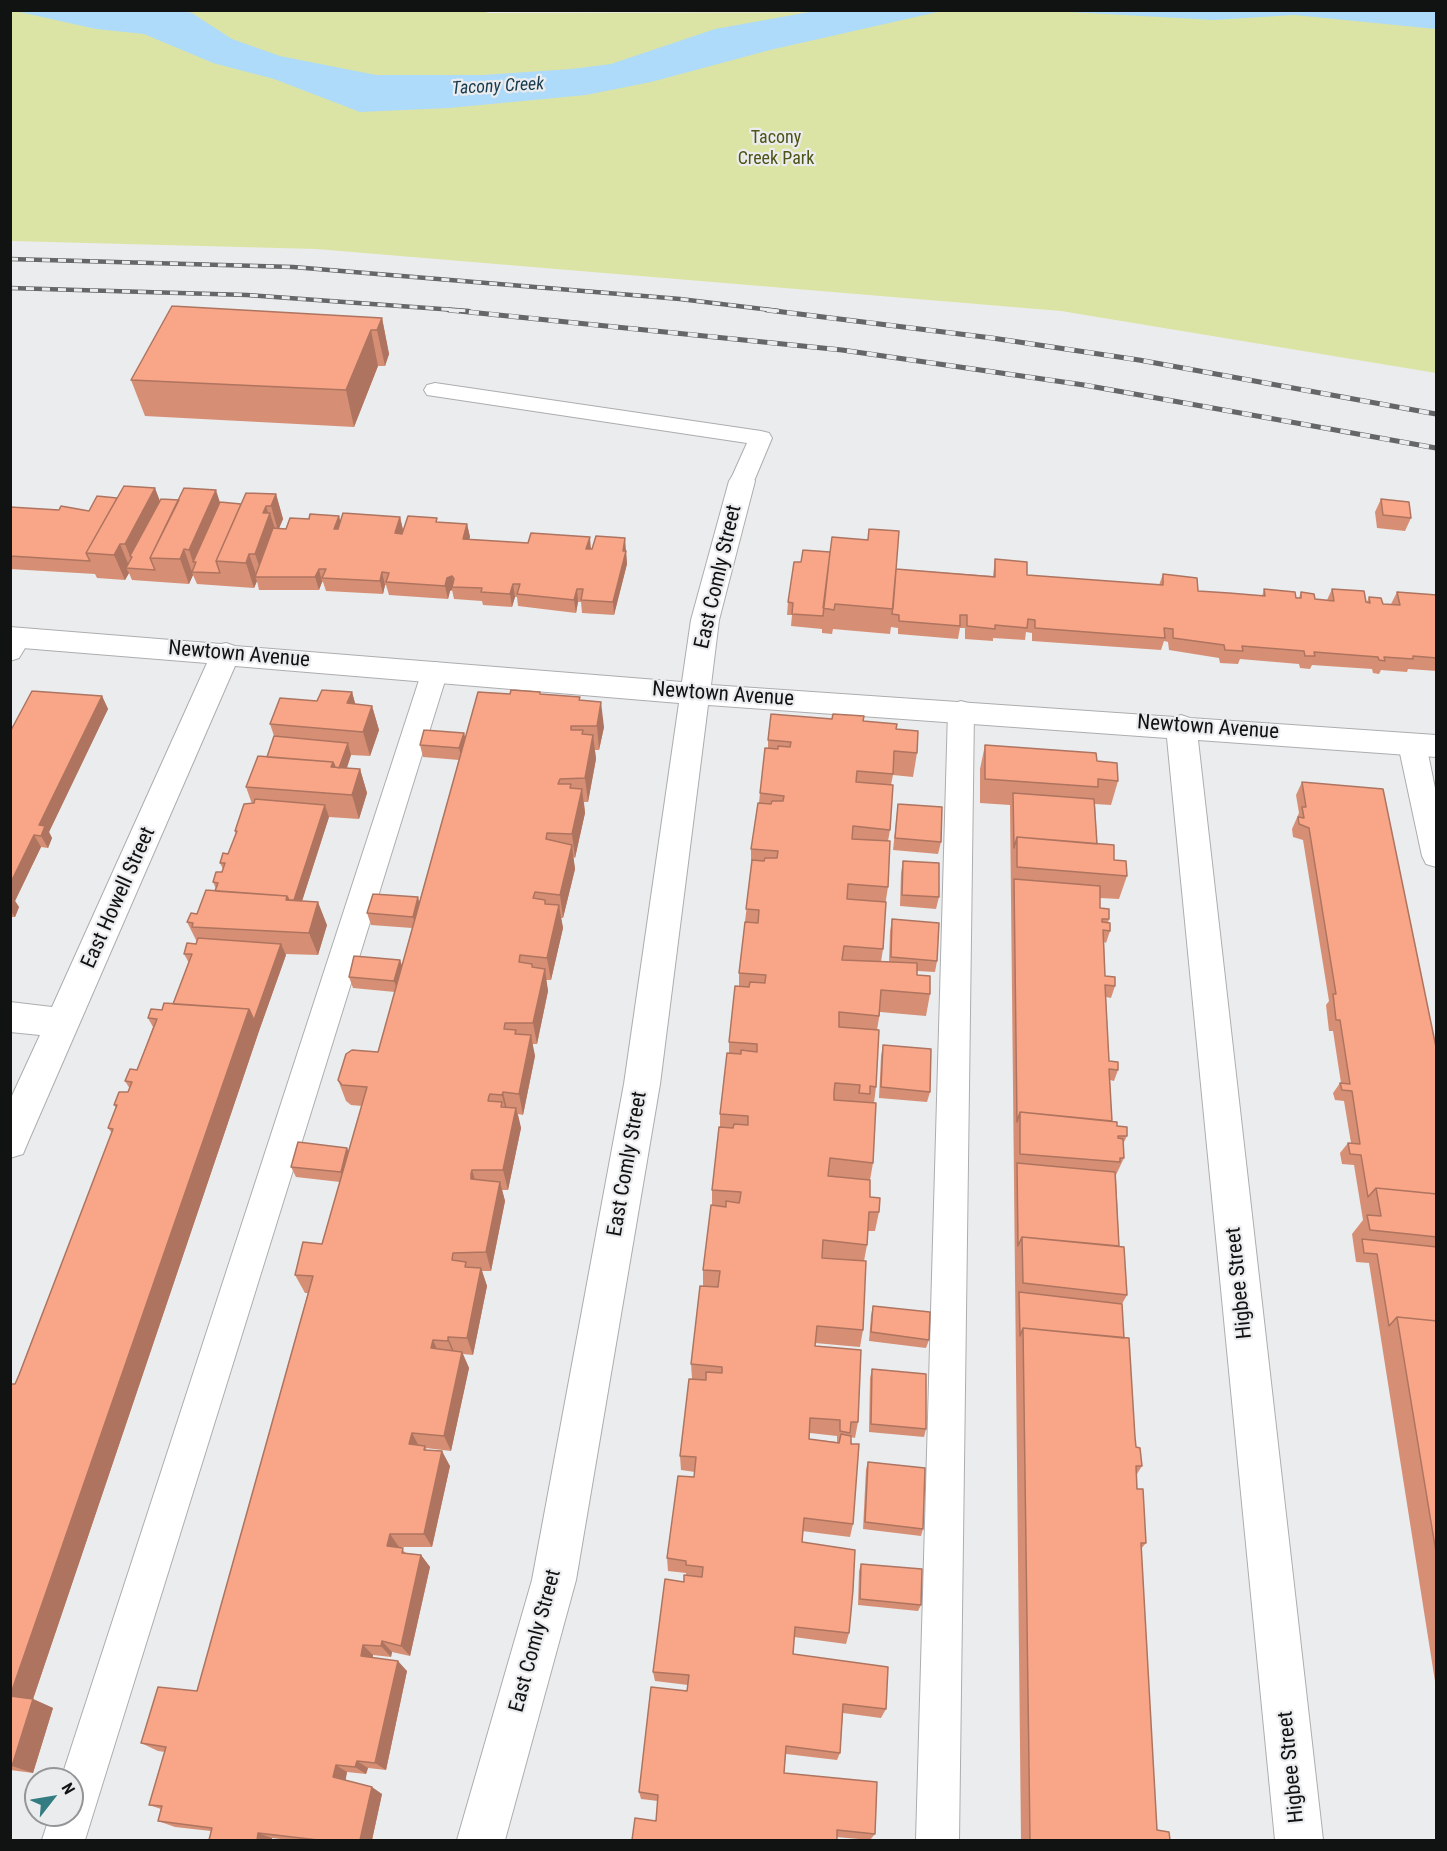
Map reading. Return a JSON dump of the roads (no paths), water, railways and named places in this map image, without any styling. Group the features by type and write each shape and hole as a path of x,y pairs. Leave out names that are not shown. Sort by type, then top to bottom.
{"street":[{"name":"East Comly Street","path":"481,1840 554,1580 642,1084 705,620 742,481"},
{"name":"Newtown Avenue","path":"13,642 226,653 696,694 1181,726 1424,745"},
{"name":"East Howell Street","path":"10,1142 226,653"},
{"name":"Higbee Street","path":"1181,726 1299,1840"},
{"path":"10,1017 64,1023"}],"lane":[{"path":"435,390 761,438 742,481"},
{"path":"84,1772 435,671"},
{"path":"937,1840 961,711"},
{"path":"1424,745 1437,856"}],"water":[{"path":"1436,10 1436,29 1294,15 1214,20 1051,11"},
{"name":"Tacony Creek","path":"15,11 183,11 192,13 232,39 280,56 376,75 483,75 611,64 715,29 815,11 942,11 770,50 651,82 586,95 449,108 360,112 274,79 213,63 144,34 96,29"}],"railway":[{"path":"10,259 293,267 680,299 779,311"},
{"path":"10,288 247,295 469,311"},
{"path":"449,310 842,350 1084,385 1436,448"},
{"path":"767,310 992,338 1139,360 1436,414"}],"park label":[{"name":"Tacony Creek Park","path":"776,148"}]}
